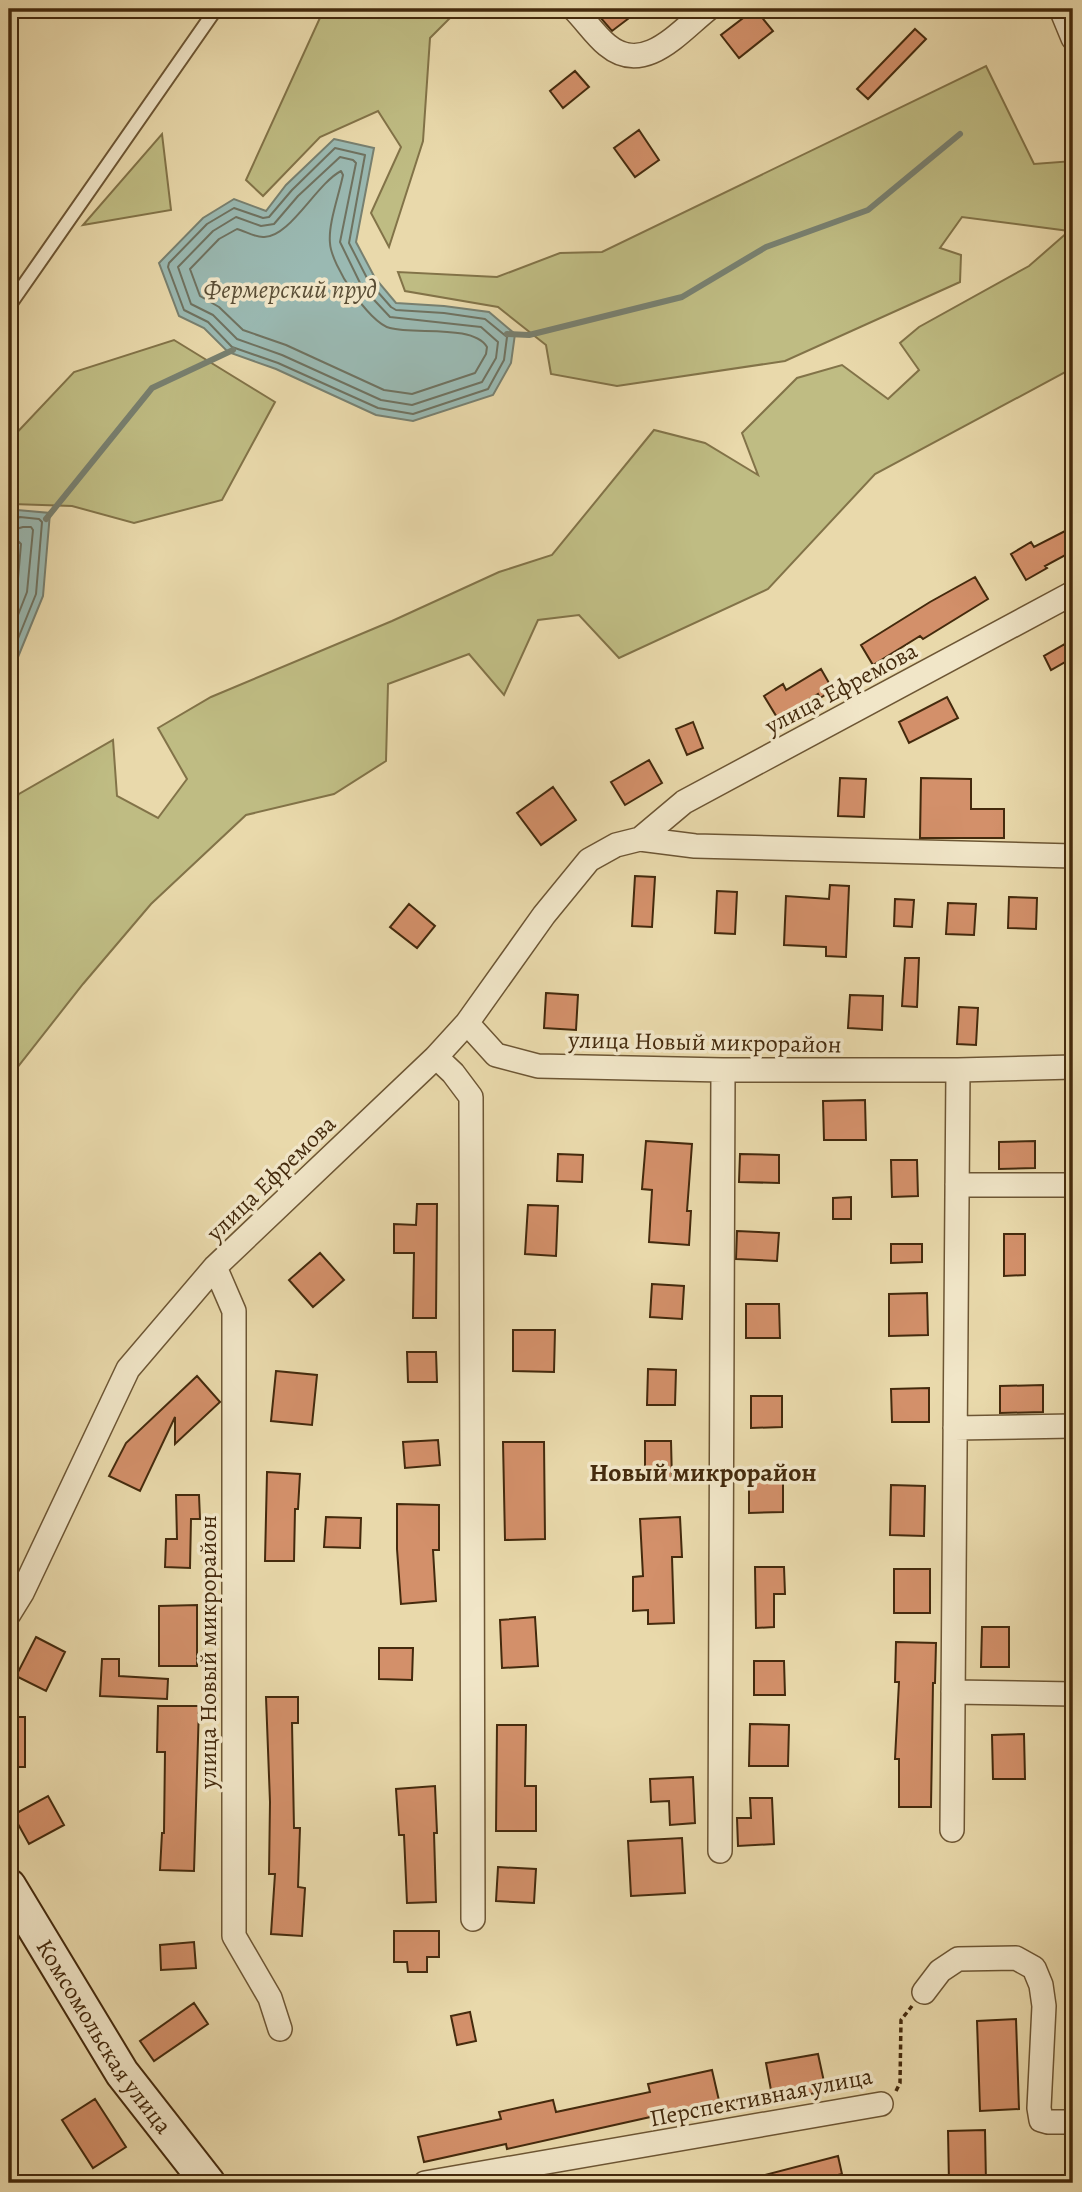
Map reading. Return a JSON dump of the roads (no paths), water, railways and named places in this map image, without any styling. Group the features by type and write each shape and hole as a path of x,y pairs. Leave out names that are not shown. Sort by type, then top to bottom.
{"street":[{"path":"574,9 607,45 627,57 653,53 708,9"},
{"path":"1061,9 1073,38"},
{"name":"улица Ефремова","path":"639,839 684,802 1073,593"},
{"name":"улица Ефремова","path":"9,1614 22,1593 128,1369 215,1267 436,1057 467,1023 544,915 589,860 616,845 639,839 695,846 1073,856"},
{"name":"улица Новый микрорайон","path":"467,1023 496,1055 538,1066 723,1070 1073,1067"},
{"path":"436,1057 453,1073 471,1097 472,1919"},
{"path":"720,1851 723,1070"},
{"path":"952,1830 958,1070"},
{"path":"957,1185 1073,1185"},
{"name":"улица Новый микрорайон","path":"215,1267 234,1311 234,1936 270,1997 280,2029"},
{"path":"955,1428 1073,1426"},
{"path":"953,1692 1073,1694"},
{"name":"Комсомольская улица","path":"9,1886 122,2073 208,2183"},
{"path":"923,1992 940,1971 958,1959 1016,1958 1034,1968 1041,1985 1044,2006 1039,2108 1041,2120 1073,2122"},
{"name":"Перспективная улица","path":"425,2183 881,2104"}],"lane":[{"path":"9,306 216,9"}],"water":[{"name":"Фермерский пруд","path":"334,139 374,148 356,242 375,278 396,303 489,312 515,334 511,363 493,395 413,421 376,415 276,369 228,352 204,328 179,316 159,263 203,218 234,199 266,211 286,185"},
{"path":"17,510 50,513 43,596 9,679 9,518"}],"waterway":[{"path":"507,334 529,335 682,297 766,247 868,210 960,134"},
{"path":"46,519 152,388 233,350"}],"district":[{"name":"Новый микрорайон","path":"703,1472"}]}
